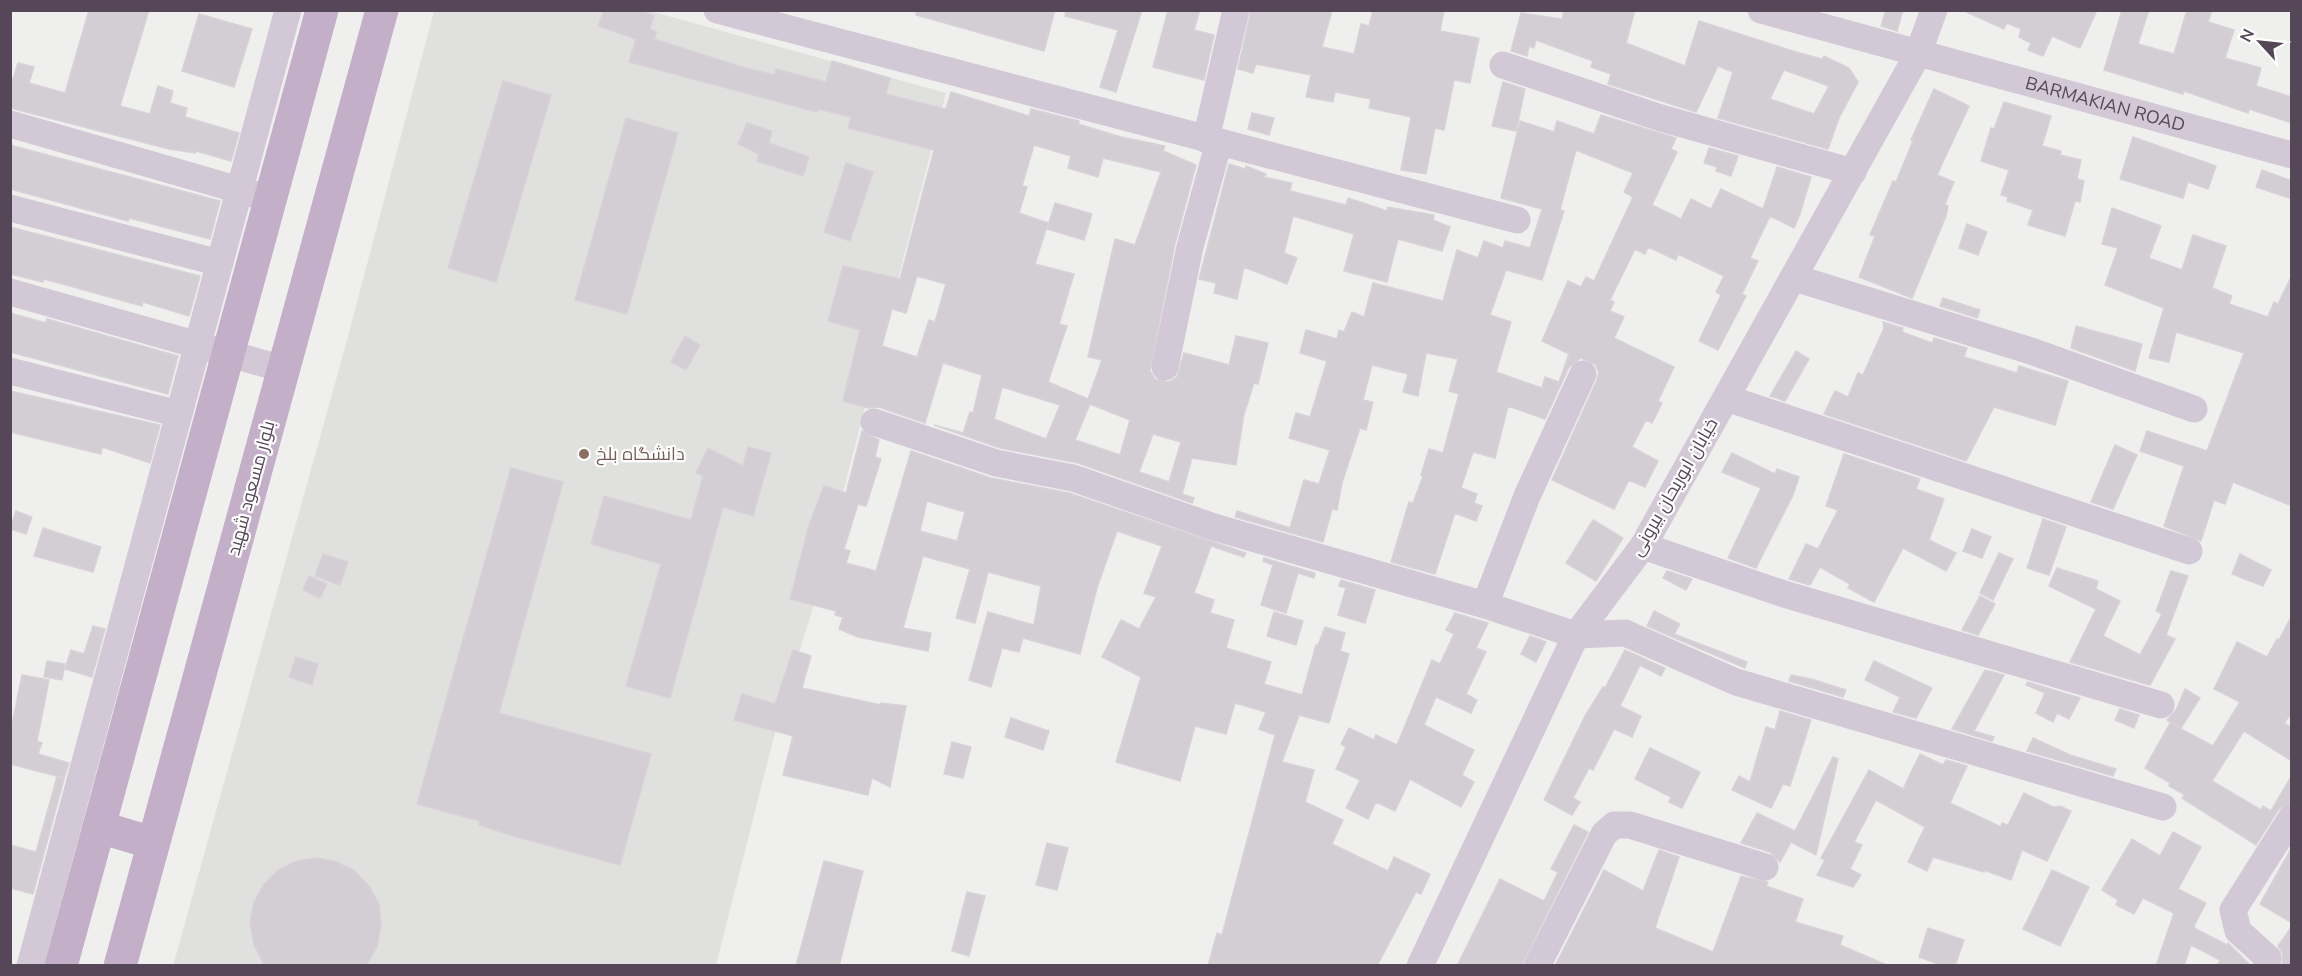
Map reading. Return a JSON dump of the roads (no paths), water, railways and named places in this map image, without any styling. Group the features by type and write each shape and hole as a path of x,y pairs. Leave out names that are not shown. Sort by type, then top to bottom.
{"main road":[{"path":"61,966 99,827 213,349 255,195 322,10"},
{"name":"بلوار مسعود شهید","path":"120,966 382,10"},
{"path":"99,827 153,843"}],"street":[{"path":"30,966 180,414 213,349 220,263 255,195 288,10"},
{"path":"717,10 1517,220"},
{"path":"1165,367 1212,140 1236,10"},
{"name":"BARMAKIAN ROAD","path":"1761,10 2292,155"},
{"name":"خیابان ابوریحان بیرونی","path":"1420,966 1576,635 1643,546 1795,278 1918,54 1934,10"},
{"path":"1503,65 1661,118 1853,172"},
{"path":"10,124 255,195"},
{"path":"10,208 220,263"},
{"path":"1795,278 2031,351 2194,409"},
{"path":"10,292 283,369"},
{"path":"10,371 180,414"},
{"path":"1485,605 1527,496 1582,374"},
{"path":"1726,398 1942,472 2189,551"},
{"path":"874,422 996,463 1073,478 1214,527 1485,605 1576,635 1625,633 1736,682 2163,807"},
{"path":"1643,546 1784,594 2161,705"},
{"path":"2266,966 2268,958 2238,931 2233,910 2292,817"},
{"path":"1537,966 1604,834 1614,825 1630,825 1765,867"}],"place":[{"name":"دانشگاه بلخ","path":"584,454"}]}
